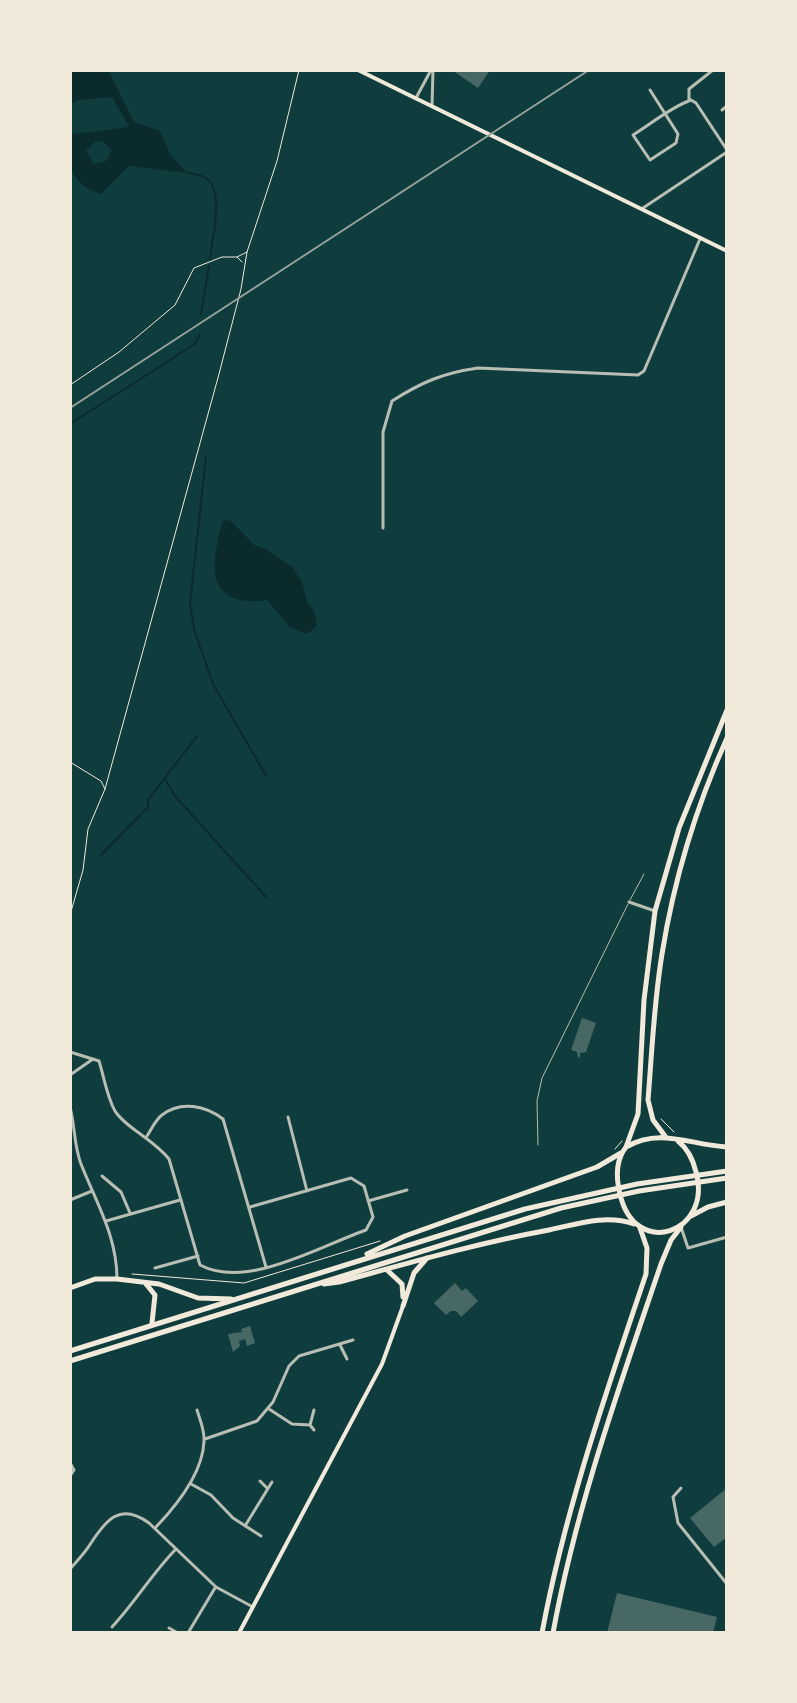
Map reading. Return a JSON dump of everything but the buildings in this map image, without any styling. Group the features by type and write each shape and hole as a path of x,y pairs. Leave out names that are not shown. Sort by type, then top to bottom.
{"main road":[{"path":"358,70 727,251"},
{"path":"542,1633 576,1487 648,1259 637,1226 623,1206 617,1167 638,1114 644,1000 655,911 679,828 727,710"},
{"path":"665,1136 648,1100 664,942 690,833 727,738"},
{"path":"344,1264 405,1236 597,1167 644,1138 665,1136 678,1141 727,1147"},
{"path":"553,1633 582,1506 650,1297 671,1240 689,1218 697,1201 698,1179 691,1157 678,1141"},
{"path":"718,1176 727,1171"},
{"path":"70,1361 637,1184 718,1176 727,1178"},
{"path":"70,1351 489,1219 552,1202 639,1191 678,1181"},
{"path":"689,1218 708,1207 726,1204"},
{"path":"309,1285 339,1282 428,1257 571,1225 610,1219 662,1232 681,1227"},
{"path":"239,1633 382,1364 414,1273 428,1257"},
{"path":"386,1269 402,1284 403,1306"},
{"path":"70,1288 95,1279 117,1279 159,1284 198,1298 231,1299"},
{"path":"141,1281 155,1295 152,1323"}],"street":[{"path":"416,98 432,70"},
{"path":"432,70 432,107"},
{"path":"689,101 690,87 713,70"},
{"path":"643,208 727,151 696,103 689,101 666,115 633,135 650,160 676,143 678,134 666,115 650,90"},
{"path":"722,110 727,106"},
{"path":"383,528 383,432 392,401 422,382 452,372 478,368 638,375 644,371 700,238"},
{"path":"629,902 655,911"},
{"path":"70,1052 99,1061 114,1109 169,1159 200,1265 213,1272 245,1273 366,1230 373,1217 364,1186 351,1178 250,1207"},
{"path":"70,1075 93,1059"},
{"path":"147,1136 162,1115 180,1107 199,1106 223,1119 266,1267"},
{"path":"70,1107 79,1161 106,1221 113,1244 117,1279"},
{"path":"288,1117 307,1191"},
{"path":"102,1176 121,1192 130,1213"},
{"path":"368,1201 407,1190"},
{"path":"70,1200 93,1191"},
{"path":"106,1221 181,1200"},
{"path":"681,1227 688,1248 727,1237"},
{"path":"155,1268 198,1256"},
{"path":"205,1439 254,1423 268,1409 296,1359 303,1354 353,1340"},
{"path":"340,1345 347,1359"},
{"path":"268,1409 292,1424 310,1425 314,1430"},
{"path":"155,1528 176,1506 199,1462 205,1439 197,1410"},
{"path":"310,1425 314,1410"},
{"path":"70,1463 74,1470 70,1476"},
{"path":"260,1481 267,1488"},
{"path":"245,1527 272,1482"},
{"path":"189,1483 211,1495 228,1514 261,1536"},
{"path":"681,1488 673,1497 678,1523 727,1584"},
{"path":"70,1568 100,1528 116,1516 136,1516 155,1528 216,1587 253,1607"},
{"path":"112,1627 137,1599 154,1572 176,1549"},
{"path":"188,1633 216,1587"},
{"path":"169,1628 178,1633"}],"lane":[{"path":"538,1145 537,1101 542,1078 644,874"}],"path":[{"path":"70,915 83,870 88,829 105,789 241,289 247,252 277,161 299,70"},
{"path":"70,385 119,352 175,305 194,268 222,257 237,257 247,252"},
{"path":"237,257 244,264"},
{"path":"70,762 101,781 107,781"},
{"path":"101,781 105,789"},
{"path":"610,1154 624,1138"}],"water":[{"path":"70,70 108,70 134,122 160,131 170,155 187,173 129,166 101,194 81,184 72,170 70,131 75,134 129,127 112,97 77,100 70,106","holes":["95,141 103,142 112,150 106,161 94,164 86,151"]},
{"path":"224,520 231,521 254,545 266,549 292,567 315,613 317,626 307,634 290,627 267,600 232,597 219,585 215,565"}],"waterway":[{"path":"187,173 206,178 215,193 216,216 210,259"},
{"path":"201,314 209,266"},
{"path":"70,424 195,344 200,334"},
{"path":"206,456 190,604 194,629 213,684 266,776"},
{"path":"101,855 148,807 148,800 197,736"},
{"path":"165,779 175,796 267,898"}],"railway":[{"path":"70,408 589,70"}]}
